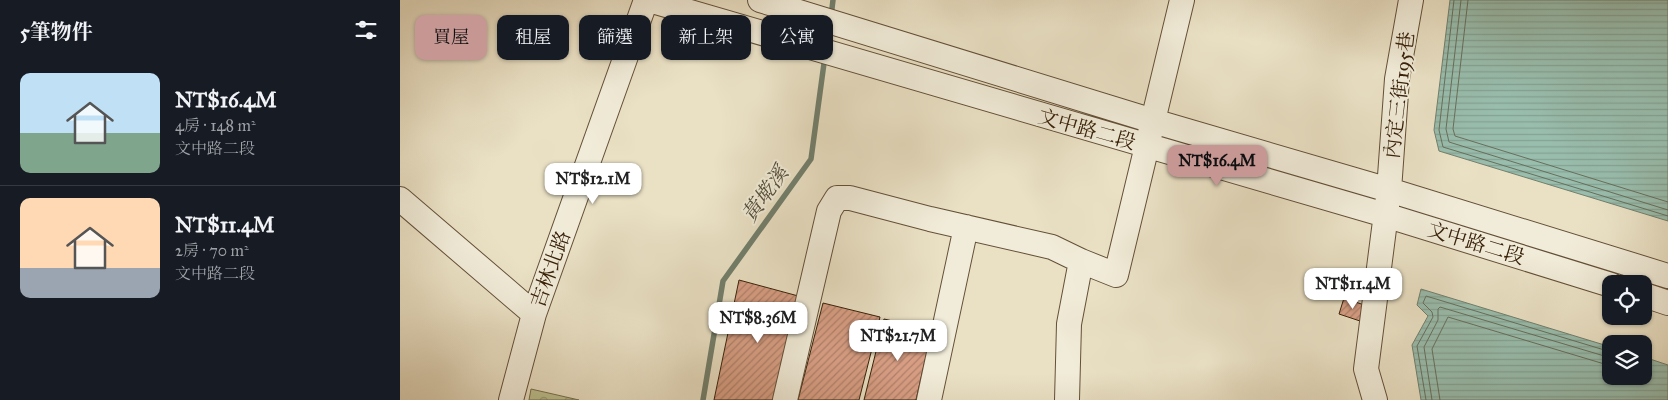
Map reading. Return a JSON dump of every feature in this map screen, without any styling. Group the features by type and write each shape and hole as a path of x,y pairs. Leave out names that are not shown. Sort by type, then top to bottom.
{"street":[{"name":"文中路二段","path":"648,0 1385,215 1602,282"},
{"name":"吉林北路","path":"511,400 534,314 648,0"},
{"name":"文中路二段","path":"760,0 1668,276"},
{"path":"785,400 829,211 837,198 850,198 966,228 1052,247 1116,275 1182,0"},
{"name":"內定三街195巷","path":"1376,400 1366,369 1389,190 1397,79 1411,0"},
{"path":"400,199 534,314"},
{"path":"929,400 966,228"},
{"path":"1067,400 1069,324 1081,261"},
{"path":"1652,298 1668,303"}],"green space":[{"path":"531,389 579,400 529,400"}],"water":[{"path":"1450,0 1668,0 1668,221 1439,151 1434,130"},
{"path":"1421,289 1602,344 1602,385 1652,385 1652,360 1668,365 1668,400 1421,400 1412,345 1428,316 1417,305"}],"building":[{"path":"739,280 802,297 778,400 714,400"},
{"path":"1344,298 1367,306 1363,322 1339,314"},
{"path":"823,303 880,317 859,400 798,400"},
{"path":"884,319 932,330 916,400 864,400"}],"waterway":[{"name":"黃墘溪","path":"831,15 833,0"},
{"name":"黃墘溪","path":"703,400 723,281 811,159 824,60"}]}
